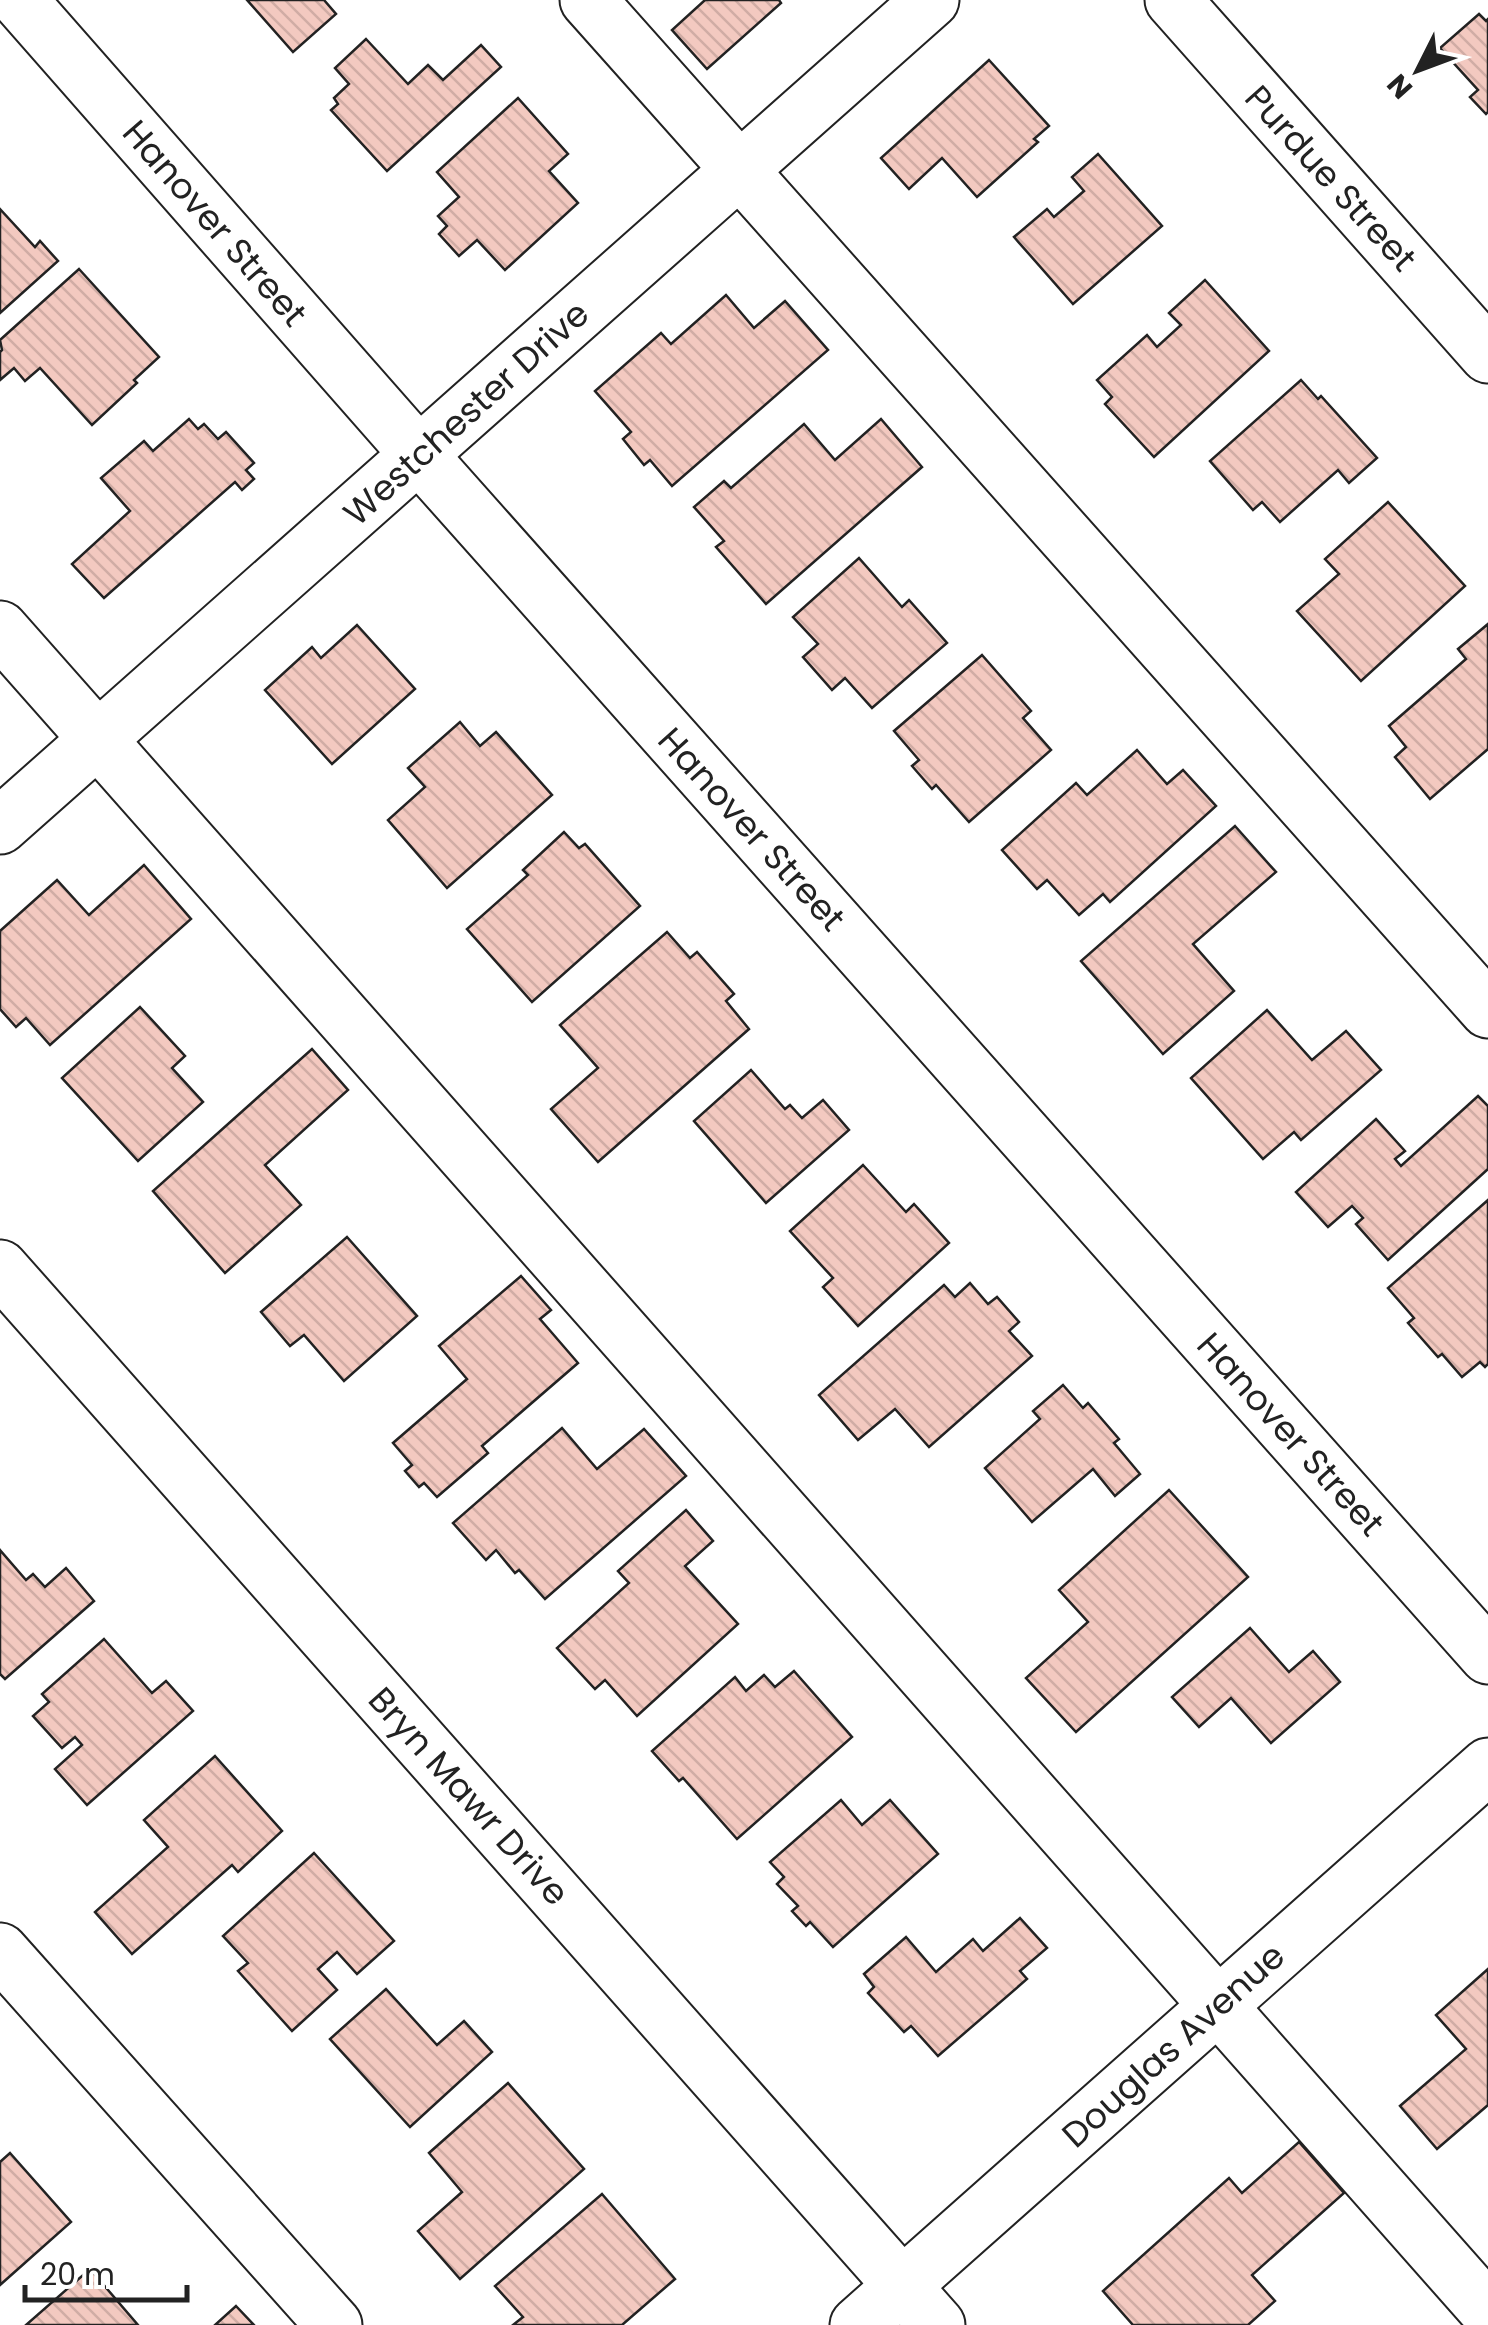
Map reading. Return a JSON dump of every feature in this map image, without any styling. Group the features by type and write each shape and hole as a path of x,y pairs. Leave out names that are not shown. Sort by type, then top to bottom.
{"street":[{"name":"Hanover Street","path":"18,0 1488,1656"},
{"path":"588,0 1488,1010"},
{"name":"Westchester Drive","path":"0,826 931,0"},
{"name":"Purdue Street","path":"1173,0 1488,355"},
{"path":"0,629 1488,2312"},
{"name":"Bryn Mawr Drive","path":"0,1268 920,2305"},
{"name":"Douglas Avenue","path":"858,2325 920,2305 1218,2005 1488,1766"},
{"path":"0,1950 334,2325"}],"building":[{"path":"247,0 324,0 336,14 293,52"},
{"path":"705,0 781,3 707,69 672,30"},
{"path":"1479,14 1488,19 1486,114 1470,97 1478,90 1440,48"},
{"path":"366,39 408,84 428,65 443,80 481,45 501,67 387,171 331,110 338,104 334,98 349,84 335,68"},
{"path":"989,60 1049,126 1034,139 1038,142 977,197 942,158 909,189 881,158"},
{"path":"518,98 568,154 549,171 578,203 505,270 477,240 459,256 439,234 447,226 438,216 459,197 437,172"},
{"path":"1098,154 1162,226 1073,304 1014,237 1047,209 1054,217 1084,191 1072,177"},
{"path":"0,209 35,247 40,241 58,261 0,313"},
{"path":"79,269 159,357 92,425 40,368 25,381 14,368 0,380 0,340"},
{"path":"1205,280 1269,351 1154,457 1105,404 1112,397 1097,380 1147,335 1157,347 1181,325 1169,313"},
{"path":"726,295 754,328 785,301 828,350 672,486 650,460 644,465 623,439 631,432 595,391 661,333 671,344"},
{"path":"1301,380 1318,399 1321,396 1377,458 1349,483 1338,470 1280,522 1262,502 1253,510 1210,461"},
{"path":"189,419 198,429 204,424 218,439 226,432 254,463 246,470 254,479 242,490 235,482 104,598 72,564 130,511 101,478 144,441 153,451"},
{"path":"881,419 922,467 766,604 716,547 724,541 694,507 724,481 731,488 804,424 835,460"},
{"path":"1388,502 1465,586 1361,681 1297,611 1339,574 1325,559"},
{"path":"859,558 902,607 909,600 947,643 872,708 845,678 832,690 803,657 818,644 793,617"},
{"path":"1488,624 1488,749 1430,799 1395,757 1406,747 1389,726 1466,659 1458,649"},
{"path":"357,625 415,689 332,764 265,690 312,647 321,658"},
{"path":"982,655 1031,711 1023,718 1051,750 969,822 936,785 932,789 912,766 919,760 894,731"},
{"path":"460,722 480,746 496,732 552,795 447,888 388,820 425,787 408,768"},
{"path":"1137,750 1167,784 1183,770 1216,806 1110,902 1103,894 1079,915 1047,880 1037,889 1002,850 1076,783 1087,795"},
{"path":"1235,826 1276,872 1193,944 1234,991 1163,1054 1081,961"},
{"path":"564,832 579,848 585,844 640,906 532,1002 467,929 528,875 523,870"},
{"path":"144,865 191,919 50,1045 26,1018 16,1027 0,1009 0,931 57,880 89,915"},
{"path":"667,932 690,958 697,952 734,994 726,1001 749,1029 598,1162 551,1109 598,1068 560,1025"},
{"path":"140,1007 185,1056 172,1068 203,1102 138,1161 62,1078"},
{"path":"1267,1010 1312,1060 1346,1031 1381,1070 1301,1140 1294,1132 1263,1159 1191,1078"},
{"path":"312,1049 348,1090 265,1165 301,1205 225,1273 153,1191"},
{"path":"751,1070 785,1109 790,1105 802,1118 823,1100 849,1130 766,1203 694,1121"},
{"path":"1478,1096 1488,1106 1488,1169 1388,1260 1356,1224 1363,1218 1352,1206 1328,1227 1296,1192 1376,1119 1405,1151 1395,1159 1401,1166"},
{"path":"863,1165 906,1212 914,1204 949,1243 858,1326 823,1287 833,1278 790,1231"},
{"path":"1488,1200 1488,1364 1485,1367 1480,1362 1462,1377 1408,1323 1414,1318 1388,1288"},
{"path":"347,1237 417,1316 344,1381 304,1335 290,1346 261,1312"},
{"path":"521,1276 551,1310 540,1319 578,1363 482,1446 488,1453 437,1497 424,1483 419,1487 405,1471 412,1465 393,1443 467,1379 439,1346"},
{"path":"970,1283 988,1304 997,1297 1019,1322 1009,1331 1032,1356 929,1447 895,1409 858,1440 819,1395 944,1285 955,1297"},
{"path":"1063,1385 1083,1408 1088,1403 1119,1439 1114,1443 1140,1474 1115,1496 1093,1469 1032,1522 985,1468 1040,1419 1033,1411"},
{"path":"562,1428 597,1469 644,1429 686,1476 545,1599 496,1550 486,1560 453,1523"},
{"path":"1169,1490 1248,1577 1076,1732 1026,1678 1088,1622 1059,1590"},
{"path":"686,1510 713,1541 685,1566 738,1624 637,1716 605,1680 595,1689 557,1648 629,1583 618,1571"},
{"path":"0,1550 26,1580 33,1574 45,1587 66,1568 94,1601 5,1679 0,1674"},
{"path":"1250,1628 1289,1672 1313,1651 1340,1682 1271,1743 1231,1698 1199,1727 1172,1697"},
{"path":"104,1639 152,1693 166,1681 193,1711 87,1805 55,1769 82,1745 75,1737 62,1748 33,1716 49,1702 42,1694"},
{"path":"794,1671 852,1737 737,1839 683,1778 679,1781 652,1751 735,1677 746,1691 764,1675 775,1687"},
{"path":"215,1756 282,1831 238,1872 232,1865 132,1954 95,1912 168,1847 144,1820"},
{"path":"841,1800 862,1825 890,1800 938,1854 833,1947 810,1922 806,1926 792,1911 798,1906 777,1884 784,1877 770,1862"},
{"path":"314,1853 394,1941 357,1974 337,1952 318,1969 337,1990 292,2031 238,1971 248,1963 223,1936"},
{"path":"1020,1918 1047,1948 1020,1971 1027,1979 938,2056 911,2026 904,2032 868,1993 874,1987 864,1974 906,1937 936,1972 973,1939 983,1951"},
{"path":"1488,1969 1488,2105 1437,2149 1400,2106 1466,2049 1436,2015"},
{"path":"386,1989 437,2045 464,2021 492,2052 410,2127 330,2039"},
{"path":"508,2083 584,2169 460,2279 418,2231 462,2192 429,2153"},
{"path":"1299,2142 1344,2193 1252,2275 1275,2301 1248,2325 1133,2325 1103,2291 1229,2178 1242,2193"},
{"path":"10,2153 71,2222 0,2285 0,2162"},
{"path":"602,2194 675,2279 622,2325 513,2325 523,2317 495,2286"},
{"path":"90,2269 138,2325 26,2325"},
{"path":"236,2306 254,2325 215,2325"}]}
